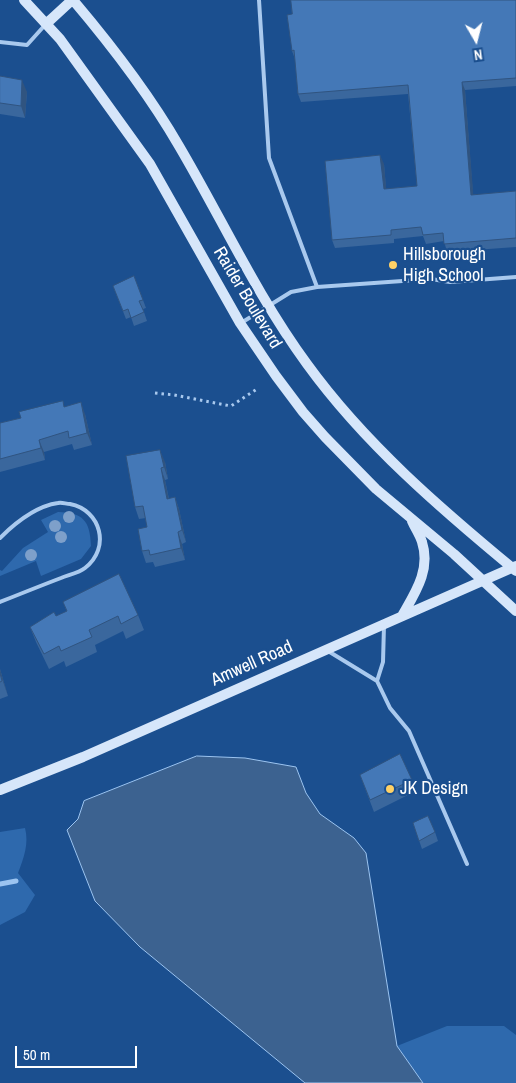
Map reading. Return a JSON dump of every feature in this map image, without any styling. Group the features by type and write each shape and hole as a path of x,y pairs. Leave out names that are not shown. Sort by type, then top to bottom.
{"street":[{"name":"Raider Boulevard","path":"24,0 77,62 150,164 240,323 276,376 324,437 376,489 516,611"},
{"name":"Raider Boulevard","path":"72,0 129,68 157,110 180,147 268,306 328,392 376,445 431,500 515,568"},
{"path":"46,24 72,0"},
{"path":"402,616 416,593 424,568 422,543 410,518"},
{"name":"Amwell Road","path":"0,790 82,757 481,580 515,568"}],"lane":[{"path":"259,0 269,158 318,287"},
{"path":"0,42 26,45 46,24"},
{"path":"240,323 291,292 318,287 431,279 450,282 516,277"},
{"path":"0,538 12,526 32,513 59,503 78,506 94,518 99,533 100,549 96,558 84,569 0,602"},
{"path":"377,681 382,662 384,624"},
{"path":"326,650 377,681 390,708 409,731 467,864"}],"path":[{"path":"155,393 231,406 257,389"}],"shaded area":[{"path":"58,512 79,516 87,524 91,546 81,559 41,576 36,561 0,576 0,570 2,571 23,548 48,532 41,520"},
{"path":"197,756 245,758 296,767 306,793 320,814 354,838 366,853 397,1046 423,1083 305,1083 140,947 95,901 67,830 78,819 84,801"},
{"path":"25,828 26,845 18,873 35,895 25,912 0,925 0,832"},
{"path":"447,1026 504,1026 516,1035 516,1083 423,1083 397,1046"}],"building":[{"name":"Hillsborough High School","path":"291,0 516,0 516,78 462,82 471,195 516,191 516,238 444,244 443,233 423,235 421,227 391,230 391,235 332,240 325,161 380,155 384,189 417,186 408,85 298,94 294,50 292,51 287,15 292,14"},
{"path":"0,76 22,80 21,106 0,103"},
{"path":"134,276 143,300 139,301 144,312 131,318 128,309 123,311 113,286"},
{"path":"63,401 64,407 81,402 87,433 69,438 68,431 39,440 41,448 0,459 0,423 21,418 19,412"},
{"path":"160,450 164,467 161,468 167,499 175,497 182,530 178,532 181,548 150,555 149,550 142,551 138,529 147,527 143,506 135,507 126,456"},
{"path":"119,574 138,615 121,624 118,616 89,630 92,637 61,651 59,646 44,654 30,627 54,612 56,616 67,611 63,602"},
{"path":"400,754 412,780 370,800 360,775"},
{"path":"428,816 435,832 419,841 413,823"}],"waterway":[{"path":"0,884 16,881"}],"place":[{"name":"Hillsborough High School","path":"393,265"},
{"name":"JK Design","path":"390,789"}]}
